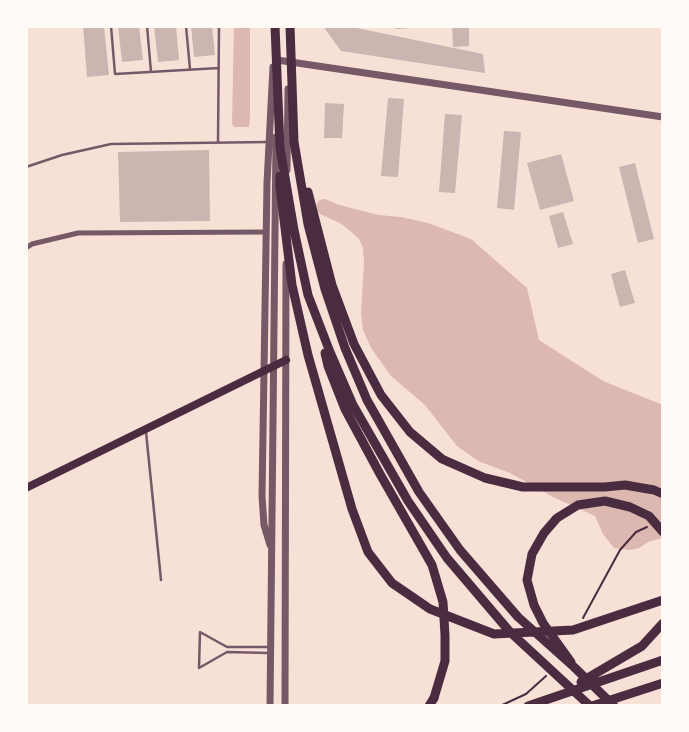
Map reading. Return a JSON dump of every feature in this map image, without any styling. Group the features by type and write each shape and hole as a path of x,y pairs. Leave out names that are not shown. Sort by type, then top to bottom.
{"main road":[{"path":"276,26 280,187 292,285 308,355 355,518 368,552 392,583 430,609 494,634 572,630 663,600"},
{"path":"290,26 294,142 308,224 325,289 366,400 419,492 460,550 518,617 613,704"},
{"path":"294,142 332,285 354,344 381,395 410,432 442,459 485,478 523,487 605,488 625,485 660,492"},
{"path":"278,145 308,295 328,366 345,409 432,566 443,602 445,661 432,702"},
{"path":"308,295 353,405 408,501 447,558 510,632 592,706 613,704 663,683"},
{"path":"26,488 286,360"},
{"path":"574,667 534,605 527,580 532,554 544,533 557,518 578,505 605,501 630,507 649,516 663,532"},
{"path":"559,695 642,646 663,622"},
{"path":"528,706 663,660"},
{"path":"596,683 613,704"},
{"path":"579,689 592,706"}],"street":[{"path":"270,706 278,145 276,26"},
{"path":"272,550 264,525 262,496 267,183 276,26"},
{"path":"285,706 286,183 290,26"},
{"path":"277,60 663,117"},
{"path":"26,248 32,244 78,233 266,232"}],"lane":[{"path":"111,26 115,74 219,68"},
{"path":"147,26 151,72"},
{"path":"186,26 190,69"},
{"path":"218,142 219,26"},
{"path":"26,167 62,155 111,144 218,142 278,145"},
{"path":"146,429 161,580"},
{"path":"200,632 227,647 271,650 227,652 199,668 200,632"}],"path":[{"path":"620,550 636,532 654,524"}],"shaded area":[{"path":"234,26 250,26 249,127 234,127 232,124"},
{"path":"332,203 378,215 401,217 428,223 471,239 527,288 539,340 603,381 663,405 663,538 650,541 639,548 630,550 614,548 603,534 595,516 553,497 510,473 478,461 457,446 425,405 391,376 371,348 363,330 361,313 363,248 359,239 329,213"}],"building":[{"path":"83,26 104,26 109,75 87,77"},
{"path":"118,26 139,26 143,60 122,62"},
{"path":"154,26 176,26 179,60 158,62"},
{"path":"191,26 212,26 215,55 194,57"},
{"path":"323,26 347,26 483,54 485,73 341,51"},
{"path":"395,26 412,26 412,28 396,29"},
{"path":"452,26 469,26 469,46 453,47"},
{"path":"388,98 404,99 398,177 381,176"},
{"path":"325,103 344,104 342,138 324,138"},
{"path":"445,114 462,115 455,193 439,192"},
{"path":"504,131 521,132 514,210 497,208"},
{"path":"209,150 210,221 120,222 118,152"},
{"path":"561,154 574,201 540,210 527,163"},
{"path":"635,163 654,239 638,243 619,167"},
{"path":"563,212 573,244 558,248 549,216"},
{"path":"625,270 635,303 620,307 611,274"}],"waterway":[{"path":"324,207 348,218"}]}
